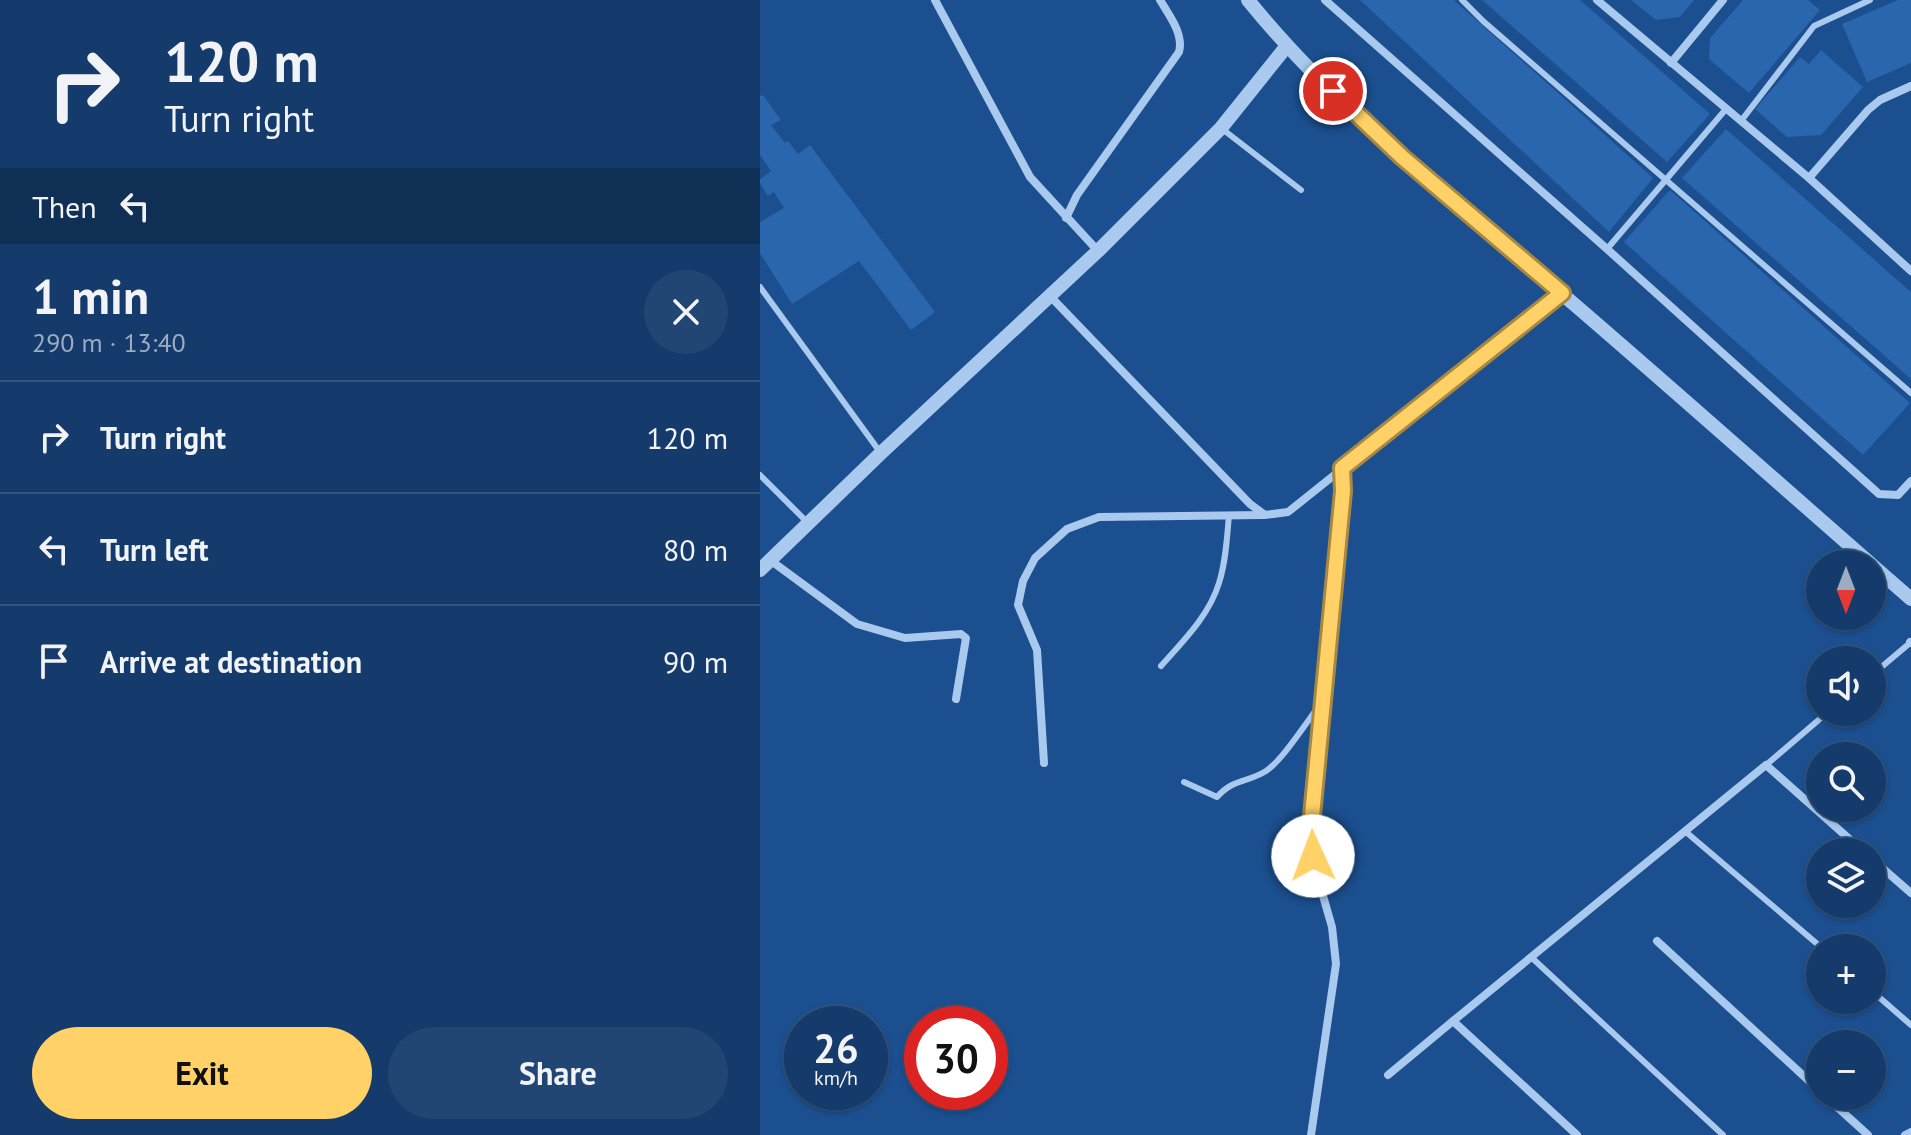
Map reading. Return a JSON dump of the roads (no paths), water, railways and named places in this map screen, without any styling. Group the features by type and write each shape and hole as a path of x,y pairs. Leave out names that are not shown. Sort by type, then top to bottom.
{"street":[{"path":"935,0 1030,177 1098,251"},
{"path":"1066,218 1077,195 1179,52 1178,32 1160,0"},
{"path":"1248,0 1286,47 1402,157 1854,550"},
{"path":"1325,0 1879,494 1898,495 1911,481"},
{"path":"1671,63 1723,0"},
{"path":"1600,1 1809,178 1911,271"},
{"path":"956,699 966,638 961,634 905,638 857,624 765,565 1098,251 1221,128 1286,47"},
{"path":"1809,178 1868,110 1880,100 1911,86"},
{"path":"1044,763 1037,650 1018,605 1023,581 1035,558 1067,529 1099,517 1288,512 1562,293"},
{"path":"1049,295 1250,504 1265,515"},
{"path":"1311,1135 1336,964 1332,927 1317,875 1311,836 1343,491 1342,468"},
{"path":"1886,578 1911,599"},
{"path":"1388,1075 1766,765 1848,838"},
{"path":"1886,871 1911,893"},
{"path":"1657,941 1806,1078"},
{"path":"1453,1021 1577,1135"},
{"path":"1840,1110 1868,1135"},
{"path":"1905,1135 1911,1132"}],"lane":[{"path":"1462,0 1911,393"},
{"path":"1741,121 1814,26 1870,0"},
{"path":"1607,249 1726,109"},
{"path":"1221,128 1301,190"},
{"path":"760,287 881,453"},
{"path":"760,475 808,523"},
{"path":"1161,666 1190,633 1211,602 1223,566 1229,515"},
{"path":"1886,663 1911,642"},
{"path":"1184,782 1217,797 1228,784 1252,779 1270,769 1325,698"},
{"path":"1766,765 1812,726"},
{"path":"1686,832 1806,934"},
{"path":"1531,957 1723,1135"},
{"path":"1886,1003 1911,1025"}]}
